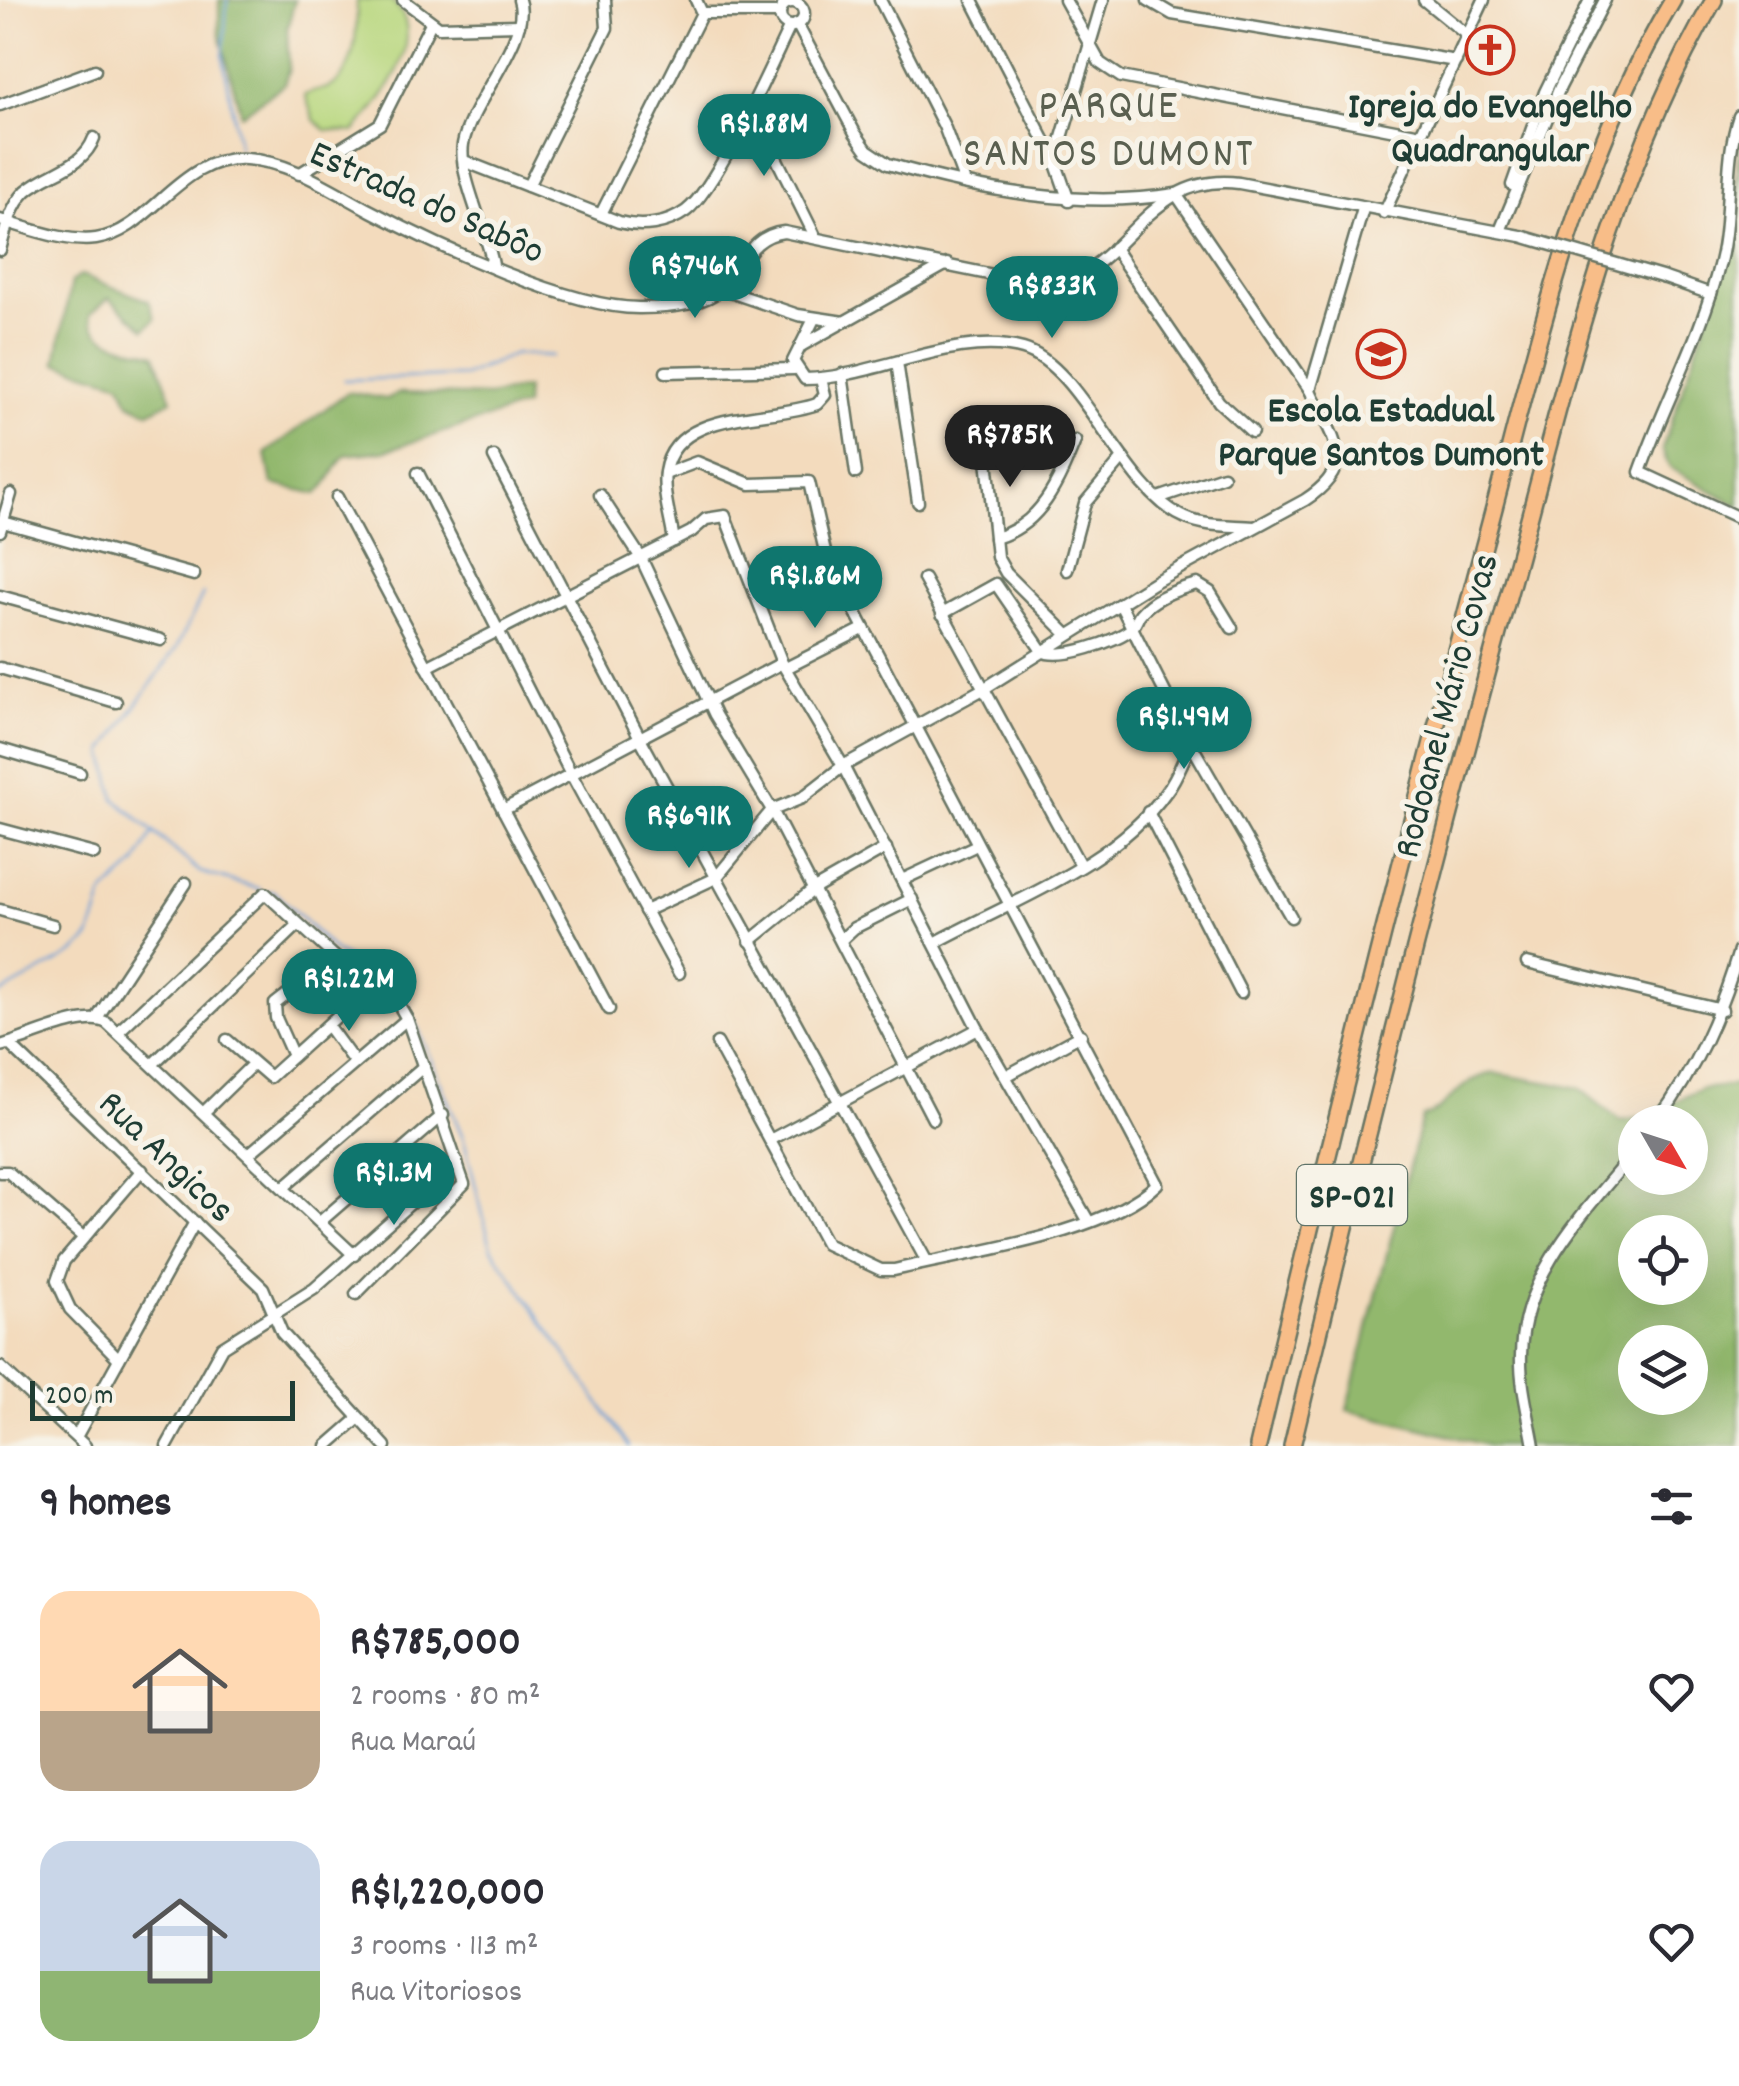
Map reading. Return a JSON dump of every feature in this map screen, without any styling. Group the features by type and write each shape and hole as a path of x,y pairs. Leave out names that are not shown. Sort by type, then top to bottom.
{"highway":[{"name":"Rodoanel Mário Covas","path":"1258,1446 1377,946 1559,271 1604,134 1673,0"},
{"name":"Rodoanel Mário Covas","path":"1292,1446 1413,944 1606,241 1664,92 1714,0"}],"street":[{"path":"403,0 431,23 446,28 519,26"},
{"path":"493,266 464,160 466,132 519,26 523,10 519,0"},
{"path":"528,186 607,28 605,0"},
{"path":"696,0 702,13"},
{"path":"880,0 944,126 964,180"},
{"path":"972,0 1054,161 1069,200"},
{"path":"1065,0 1107,70 1136,82 1420,136"},
{"path":"1054,161 1103,0"},
{"path":"1148,0 1172,14 1456,61"},
{"path":"1424,0 1468,35"},
{"path":"1384,213 1484,0"},
{"path":"1511,206 1511,190 1545,92 1590,0"},
{"path":"1500,231 1560,87 1605,0"},
{"path":"464,160 632,226 656,224 696,202 794,25 803,16 802,3 788,1 780,13"},
{"path":"600,214 702,13"},
{"path":"702,13 780,13 794,25 867,150 888,164 1069,200 1118,201 1176,194"},
{"path":"300,174 380,124 431,23"},
{"path":"0,105 95,70"},
{"path":"750,105 814,234"},
{"path":"1738,516 1640,472 1711,294 1723,246 1729,156 1739,116"},
{"path":"0,250 4,221 26,191 88,154 94,138"},
{"name":"Estrada do Sabôo","path":"4,221 92,240 123,228 174,185 224,160 259,160 300,174 405,229 573,296 618,307 693,302 721,290"},
{"path":"845,322 814,318 721,290 764,236 784,232 814,234 1052,285 1078,276 1189,185 1216,180 1500,231 1711,294"},
{"path":"645,911 716,878 772,810 802,798 843,766 985,688 1120,604 1320,490 1339,468 1336,448 1310,390 1176,194"},
{"path":"1310,390 1363,209"},
{"path":"1114,248 1219,402 1252,432"},
{"path":"800,346 948,263"},
{"path":"814,318 792,362 805,379 968,348 1023,349 1057,372 1158,498 1182,517 1198,523 1255,526"},
{"path":"897,362 918,502"},
{"path":"666,372 794,368"},
{"path":"842,374 856,473"},
{"path":"674,541 664,474 672,452 685,436 708,426 817,404 825,395 821,379"},
{"path":"983,420 997,557 1006,573 1068,635"},
{"path":"995,538 1022,528 1039,513 1075,442"},
{"path":"494,458 640,738 927,1262"},
{"path":"1067,570 1085,503 1124,458"},
{"path":"664,474 697,462 750,484 809,482 826,556 913,727 1082,1034 1157,1184 1146,1195 1089,1222 880,1270 826,1244 718,1043"},
{"path":"418,473 496,631 679,973"},
{"path":"1158,498 1222,476"},
{"path":"11,494 1,527 194,576"},
{"path":"600,494 641,558 710,700 934,1119"},
{"path":"336,497 609,1009"},
{"path":"427,668 674,541 706,519 725,516 784,665 843,766 978,1028 1089,1222"},
{"path":"924,579 1080,866"},
{"path":"942,614 996,584 1042,651 1052,657 1072,654 1132,628 1142,611 1176,590 1197,584 1210,592 1232,628"},
{"path":"0,596 161,640"},
{"path":"1120,604 1191,744 1290,917"},
{"path":"504,810 710,700 863,629"},
{"path":"0,668 116,702"},
{"path":"935,943 1080,866 1130,832 1167,792 1191,744"},
{"path":"0,749 80,773"},
{"path":"1148,812 1240,993"},
{"path":"0,828 94,854"},
{"path":"902,880 978,846"},
{"path":"750,941 814,889 886,848"},
{"path":"5,1045 97,1018 186,884"},
{"path":"119,1032 257,898 269,895 335,957 376,981 395,998 408,1019 442,1115 462,1188 356,1294"},
{"path":"841,940 854,928 912,899"},
{"path":"0,910 53,925"},
{"path":"154,1063 298,925"},
{"path":"1669,1105 1694,1068 1722,1010 1739,951"},
{"path":"293,1056 276,1018 276,1004 335,957"},
{"path":"1526,963 1722,1010"},
{"path":"227,1040 270,1077 376,981"},
{"path":"97,1018 154,1063 354,1255"},
{"path":"250,1153 408,1019"},
{"path":"328,1026 355,1063"},
{"path":"770,1140 978,1028"},
{"path":"1006,1076 1082,1034"},
{"name":"Rua Angicos","path":"5,1045 263,1288 282,1332 384,1446"},
{"path":"205,1111 252,1065"},
{"path":"284,1187 424,1066"},
{"path":"321,1221 442,1115"},
{"path":"166,1446 222,1347 274,1316 354,1255 457,1162"},
{"path":"119,1358 58,1290 58,1273 142,1170"},
{"path":"0,1172 8,1172 83,1238"},
{"path":"1534,1446 1520,1360 1530,1308 1562,1241 1618,1172"},
{"path":"0,1367 80,1442 119,1358 195,1222"},
{"path":"327,1446 359,1418"}],"green space":[{"path":"219,0 295,0 287,29 289,69 284,84 241,115 219,31"},
{"path":"357,0 391,0 403,15 407,31 405,49 389,86 354,132 326,130 314,120 305,95 335,84 348,67 354,45"},
{"path":"1739,137 1739,506 1669,467 1662,449 1734,240"},
{"path":"81,275 149,301 155,319 145,329 109,298 90,314 92,324 105,338 155,354 172,400 149,412 129,403 121,383 56,363 71,282"},
{"path":"526,388 525,406 384,451 345,455 317,494 272,484 266,453 348,392 386,399 400,393 489,396"},
{"path":"1492,1073 1579,1088 1618,1119 1618,1195 1708,1195 1708,1105 1668,1105 1701,1089 1739,1085 1739,1446 1490,1446 1347,1410 1422,1117 1468,1083"}],"waterway":[{"path":"227,0 223,57 239,148"},
{"path":"344,380 464,376 515,354 552,356"},
{"path":"203,594 177,647 104,751 115,799 200,872 260,889"},
{"path":"0,994 75,952 90,937 104,893 135,865 154,831"},
{"path":"268,891 275,892 335,951 402,990 464,1140 491,1247 629,1446"}],"place":[{"name":"Igreja do Evangelho Quadrangular","path":"1490,50"},
{"name":"Escola Estadual Parque Santos Dumont","path":"1381,354"}],"district":[{"name":"PARQUE SANTOS DUMONT","path":"1109,126"}]}
